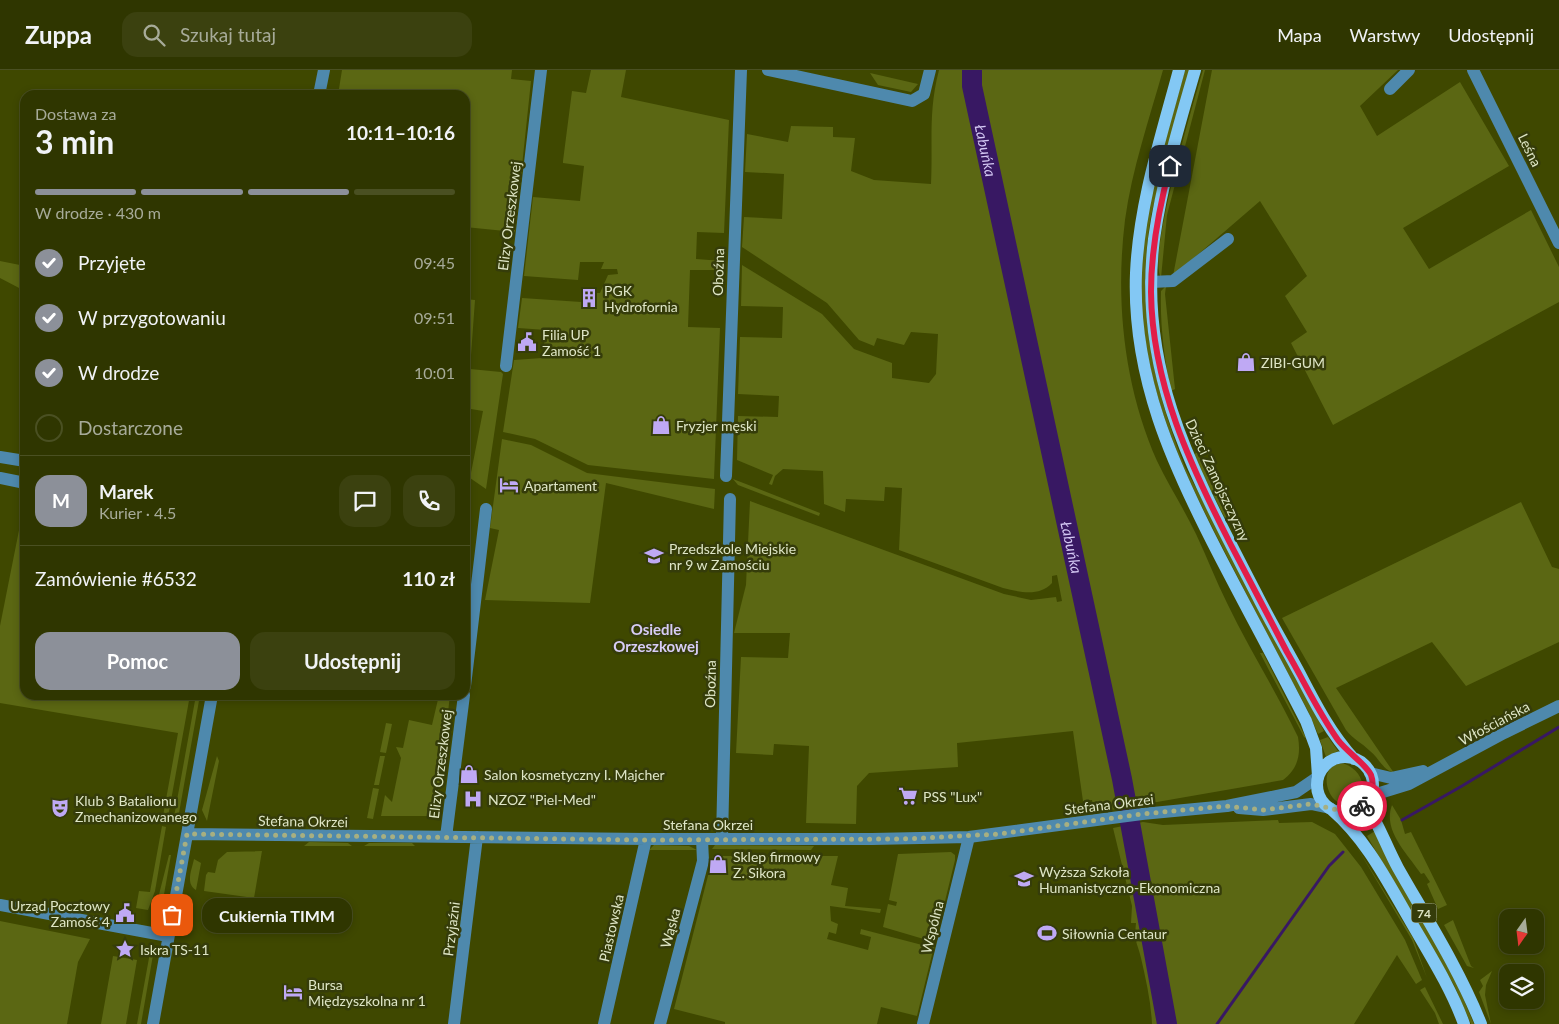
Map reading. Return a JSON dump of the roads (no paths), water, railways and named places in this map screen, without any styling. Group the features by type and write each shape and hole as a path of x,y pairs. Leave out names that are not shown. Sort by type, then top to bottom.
{"main road":[{"name":"74","path":"1179,70 1147,188 1140,231 1136,294 1141,356 1151,401 1171,457 1203,524 1306,720 1316,748 1318,794 1352,828 1368,848 1439,970 1464,1024"},
{"name":"Dzieci Zamojszczyzny","path":"1195,70 1161,202 1154,239 1151,282 1154,333 1160,374 1186,453 1227,538 1323,718 1354,758"},
{"path":"1318,776 1330,761 1341,757 1354,758 1366,767 1370,773 1372,784 1368,800 1353,811 1338,812 1330,808"},
{"name":"74","path":"1368,800 1394,859 1461,977 1481,1024"}],"street":[{"path":"320,90 324,70"},
{"name":"Elizy Orzeszkowej","path":"506,366 541,70"},
{"name":"Oboźna","path":"726,476 741,70"},
{"path":"768,70 912,101 924,94 930,70"},
{"path":"1390,89 1409,70"},
{"name":"Leśna","path":"1473,70 1559,243"},
{"path":"1151,282 1173,281 1228,239"},
{"path":"0,457 20,460"},
{"path":"0,478 20,481"},
{"name":"Oboźna","path":"722,839 730,499"},
{"path":"470,644 486,509"},
{"path":"153,1024 211,700"},
{"name":"Elizy Orzeszkowej","path":"446,837 463,700"},
{"name":"Włościańska","path":"1368,800 1409,784 1559,706"},
{"name":"Włościańska","path":"1370,773 1386,778 1395,778 1443,766"},
{"name":"Stefana Okrzei","path":"187,834 646,840 969,837 1142,814 1226,806 1296,792 1318,776"},
{"name":"Stefana Okrzei","path":"1226,806 1263,810 1311,804 1330,808"},
{"name":"Przyjaźni","path":"454,1024 477,837"},
{"name":"Wspólna","path":"923,1024 969,837"},
{"name":"Wąska","path":"660,1024 703,861 702,839"},
{"name":"Piastowska","path":"604,1024 646,840"},
{"path":"0,905 168,936"}],"waterway":[{"name":"Łabuńka","path":"972,70 972,86 1122,779 1167,1024"},
{"path":"1402,820 1559,727"},
{"path":"1217,1024 1329,866 1343,852"}],"place":[{"name":"PGK Hydrofornia","path":"589,298"},
{"name":"Filia UP Zamość 1","path":"527,342"},
{"name":"ZIBI-GUM","path":"1246,362"},
{"name":"Fryzjer męski","path":"661,425"},
{"name":"Apartament","path":"509,485"},
{"name":"Przedszkole Miejskie nr 9 w Zamościu","path":"654,556"},
{"name":"Salon kosmetyczny I. Majcher","path":"469,774"},
{"name":"PSS \"Lux\"","path":"908,796"},
{"name":"NZOZ \"Piel-Med\"","path":"473,799"},
{"name":"Klub 3 Batalionu Zmechanizowanego","path":"60,808"},
{"name":"Sklep firmowy Z. Sikora","path":"718,864"},
{"name":"Wyższa Szkoła Humanistyczno-Ekonomiczna","path":"1024,879"},
{"name":"Urząd Pocztowy Zamość 4","path":"125,913"},
{"name":"Cukiernia TIMM","path":"172,915"},
{"name":"Siłownia Centaur","path":"1047,933"},
{"name":"Iskra TS-11","path":"125,949"},
{"name":"Bursa Międzyszkolna nr 1","path":"293,992"}],"district":[{"name":"Osiedle Orzeszkowej","path":"656,638"}]}
